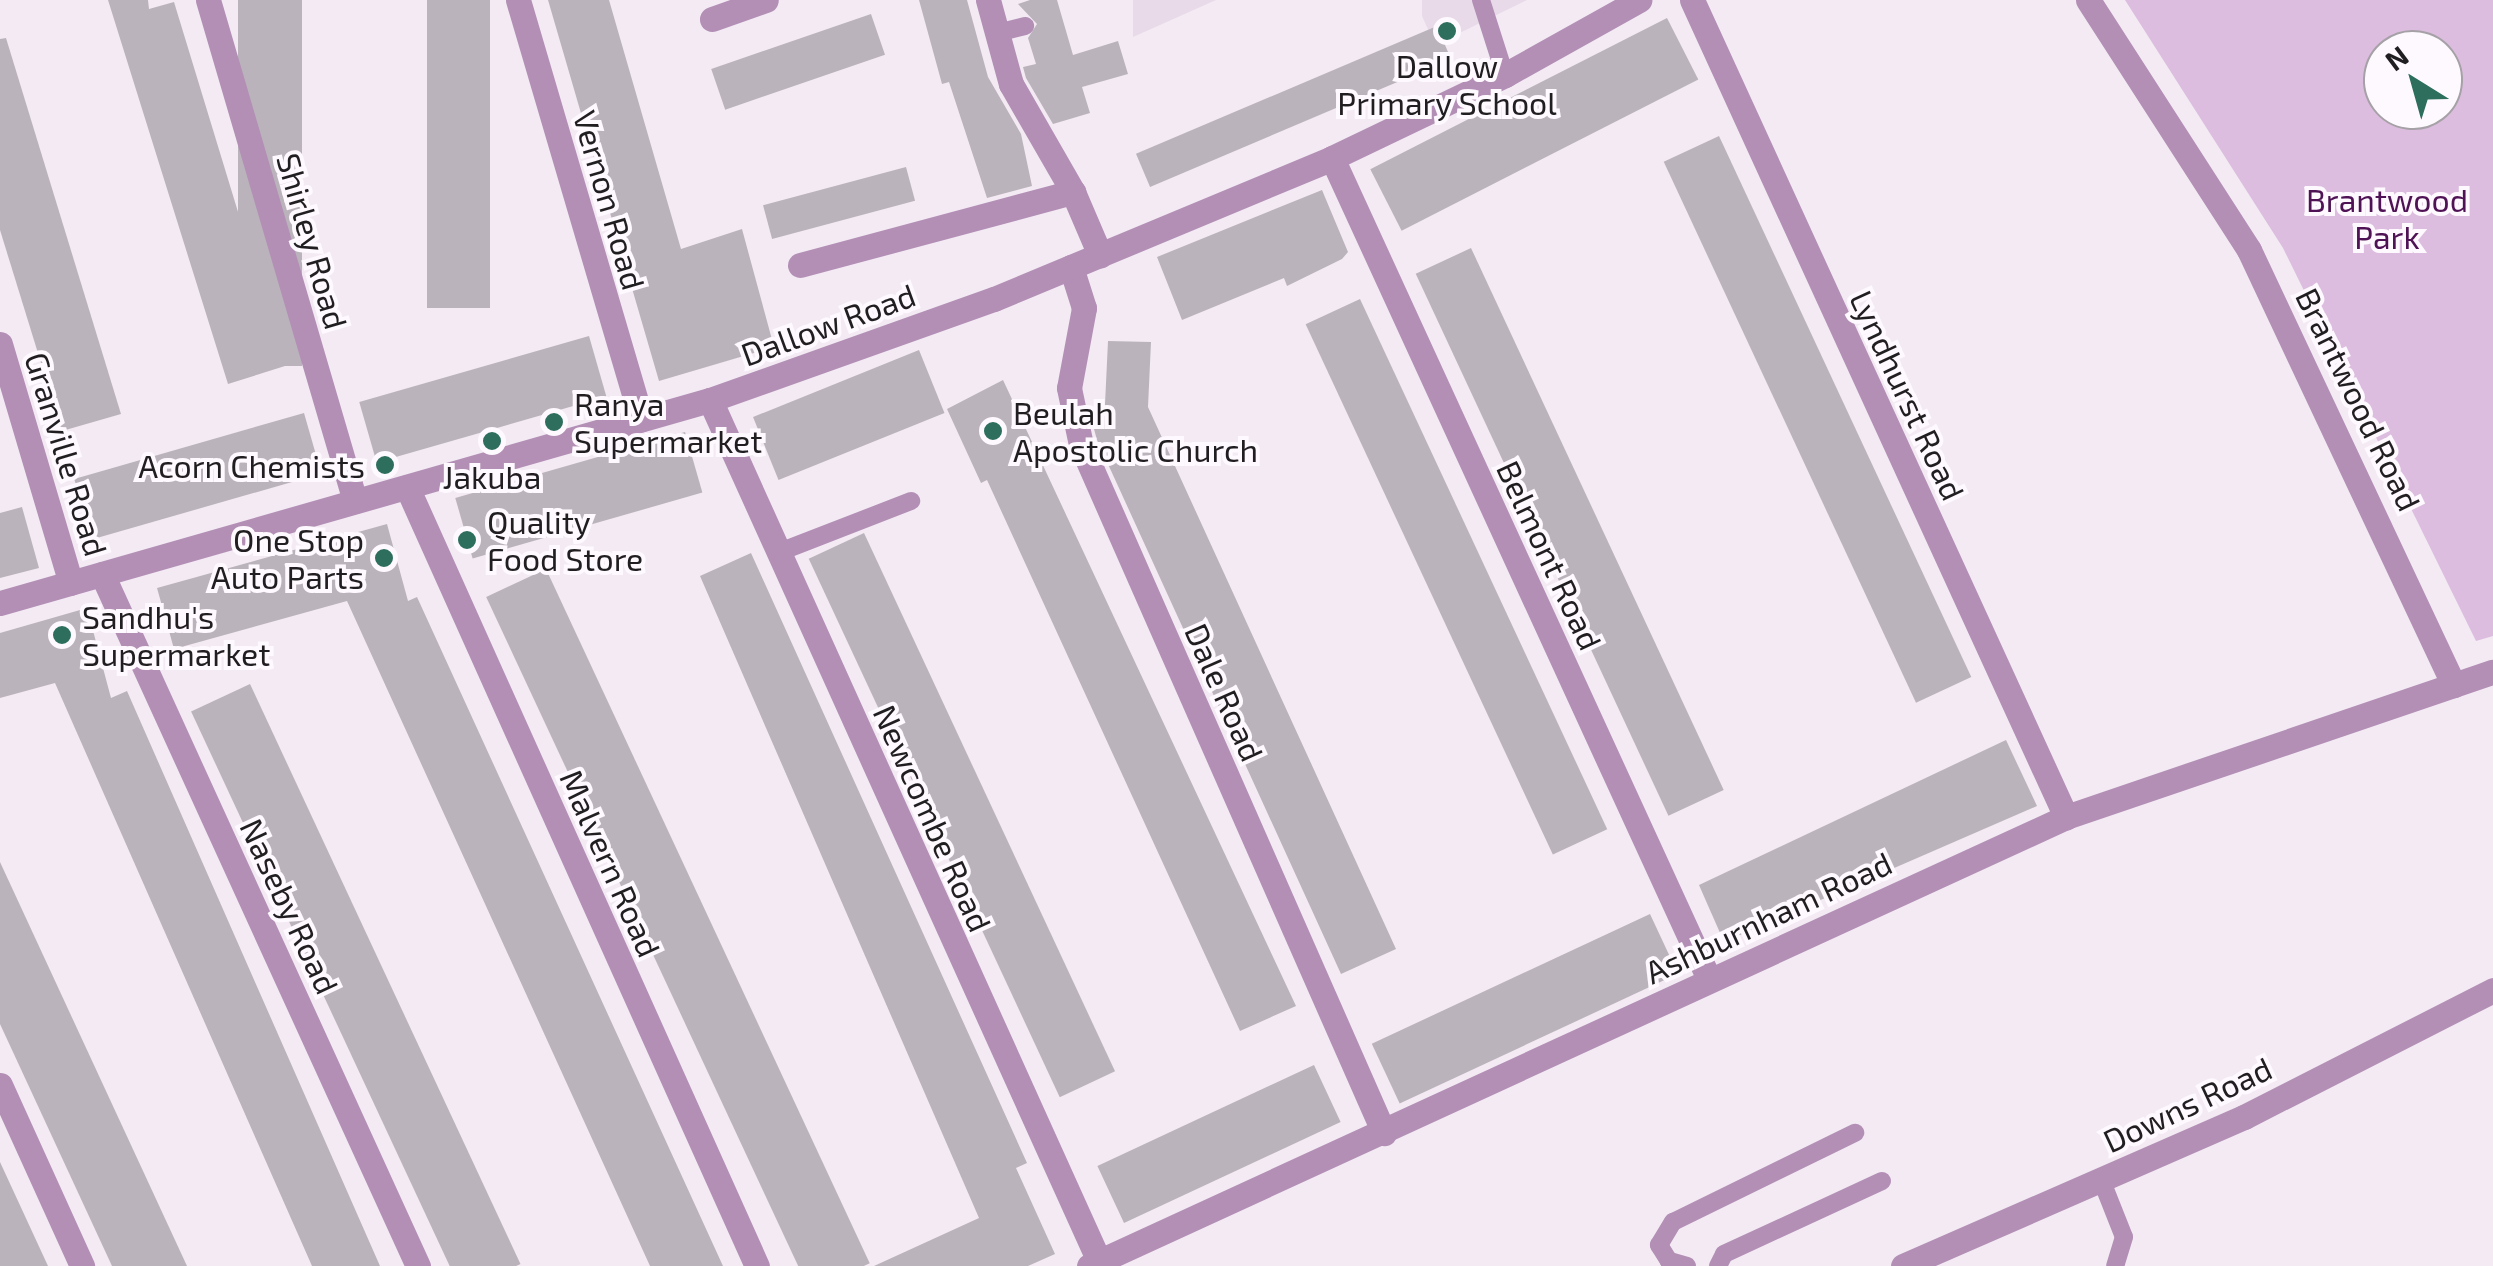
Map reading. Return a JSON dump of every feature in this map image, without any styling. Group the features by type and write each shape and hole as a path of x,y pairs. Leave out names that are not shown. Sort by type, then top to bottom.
{"street":[{"name":"Shirley Road","path":"208,0 355,501"},
{"name":"Vernon Road","path":"518,0 641,419"},
{"path":"712,18 766,0"},
{"path":"988,0 1012,84 1073,192 1100,255"},
{"name":"Dallow Road","path":"0,603 710,400 1070,267 1332,158 1505,75 1638,0"},
{"name":"Lyndhurst Road","path":"1692,0 2066,816"},
{"name":"Brantwood Road","path":"2088,0 2249,250 2454,685"},
{"name":"Belmont Road","path":"1332,158 1709,979"},
{"path":"800,266 1073,192"},
{"name":"Dale Road","path":"1070,267 1084,308 1070,388 1081,445 1384,1132"},
{"name":"Granville Road","path":"0,344 71,582"},
{"name":"Newcombe Road","path":"710,400 1094,1264"},
{"name":"Malvern Road","path":"406,487 757,1266"},
{"name":"Naseby Road","path":"102,574 418,1266"},
{"name":"Ashburnham Road","path":"1094,1264 2066,816 2493,672"},
{"name":"Downs Road","path":"1903,1266 2244,1117 2493,990"},
{"path":"0,1085 82,1266"}],"lane":[{"path":"1481,0 1505,75"},
{"path":"997,33 1025,26"},
{"path":"776,553 911,501"},
{"path":"1688,1266 1669,1260 1658,1245 1673,1222 1855,1133"},
{"path":"1718,1266 1724,1254 1882,1180"},
{"path":"2102,1180 2124,1236 2115,1266"}],"shaded area":[{"path":"1133,0 1216,0 1133,37"},
{"name":"Dallow Primary School","path":"1422,0 1527,0 1435,45 1422,16"}],"green space":[{"name":"Brantwood Park","path":"2125,0 2493,0 2493,636 2476,641 2283,248"}],"building":[{"path":"108,0 148,0 149,9 174,2 285,366 228,384"},
{"path":"238,0 302,0 302,366 238,366"},
{"path":"427,0 490,0 490,308 427,308"},
{"path":"548,0 609,0 681,249 742,229 774,347 659,381"},
{"path":"919,0 967,0 988,77 1021,134 1032,186 987,198 949,82 942,84"},
{"path":"1057,0 1073,55 1118,41 1128,74 1082,87 1090,113 1053,124 1026,78 1023,67 1036,64 1028,38 1037,24 1018,4"},
{"path":"871,14 885,55 725,110 711,69"},
{"path":"1667,18 1698,79 1402,231 1370,169"},
{"path":"1437,26 1451,59 1150,187 1136,154"},
{"path":"6,38 121,414 62,431 0,230 0,39"},
{"path":"1719,136 1971,677 1916,703 1664,162"},
{"path":"906,167 915,201 772,239 763,205"},
{"path":"1322,190 1348,252 1342,259 1287,286 1284,278 1182,320 1157,257"},
{"path":"1471,248 1724,790 1668,816 1416,274"},
{"path":"1360,299 1607,829 1553,855 1306,324"},
{"path":"589,336 606,397 377,462 359,402"},
{"path":"1108,341 1151,342 1148,407 1396,949 1341,974 1097,440 1094,429 1104,425"},
{"path":"919,350 944,413 779,480 753,417"},
{"path":"1003,380 1296,1006 1240,1031 987,480 981,483 947,409"},
{"path":"304,413 321,474 92,539 74,479"},
{"path":"685,432 702,493 473,558 455,498"},
{"path":"22,507 39,568 0,578 0,513"},
{"path":"387,524 408,601 417,597 723,1266 650,1266 347,601 174,649 157,588"},
{"path":"864,533 1115,1071 1060,1097 809,559"},
{"path":"751,553 1027,1163 1016,1168 1055,1254 1028,1266 874,1266 979,1218 700,576"},
{"path":"546,569 870,1263 798,1266 486,597"},
{"path":"87,608 111,698 127,691 380,1266 312,1266 55,683 0,698 0,633"},
{"path":"250,684 520,1264 450,1266 191,711"},
{"path":"2006,740 2037,806 1724,942 1699,885"},
{"path":"0,862 187,1266 112,1266 0,1024"},
{"path":"1650,914 1678,974 1400,1104 1372,1044"},
{"path":"1314,1065 1341,1122 1124,1223 1097,1166"},
{"path":"0,1162 48,1266 0,1266"}],"place":[{"name":"Dallow Primary School","path":"1447,31"},
{"name":"Ranya Supermarket","path":"554,422"},
{"name":"Beulah Apostolic Church","path":"993,431"},
{"name":"Jakuba","path":"492,441"},
{"name":"Acorn Chemists","path":"385,465"},
{"name":"Quality Food Store","path":"467,540"},
{"name":"One Stop Auto Parts","path":"384,558"},
{"name":"Sandhu's Supermarket","path":"62,635"}]}
